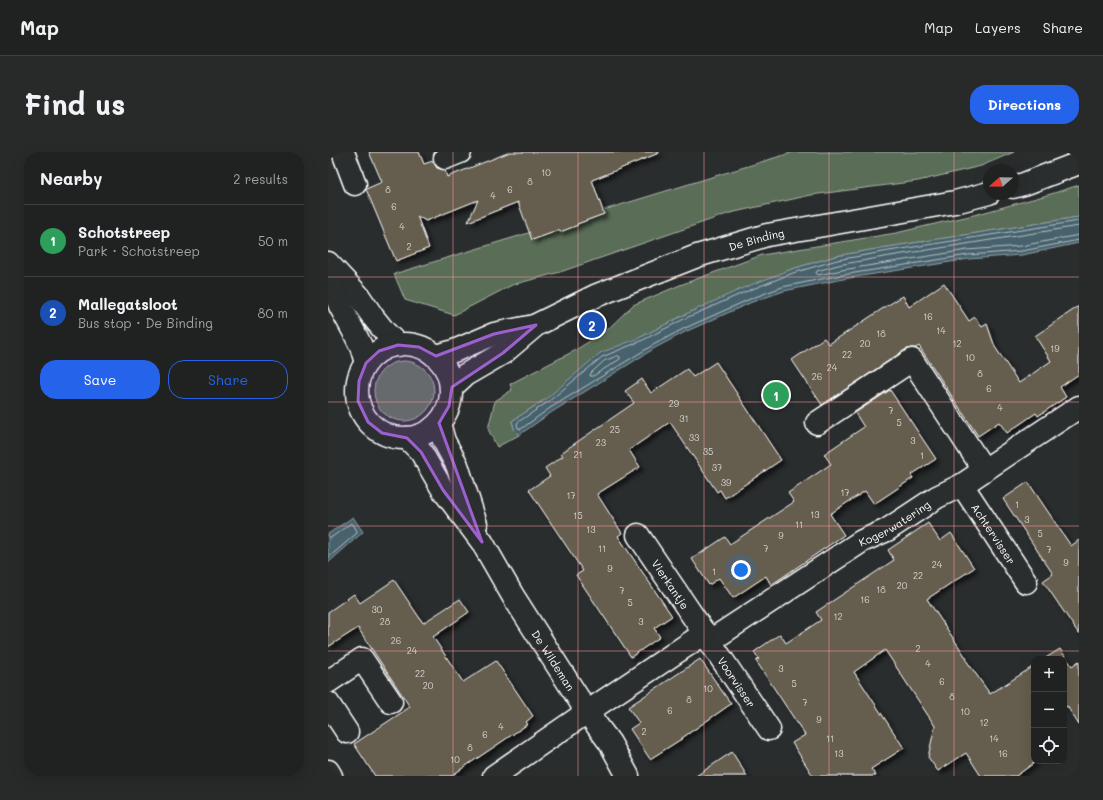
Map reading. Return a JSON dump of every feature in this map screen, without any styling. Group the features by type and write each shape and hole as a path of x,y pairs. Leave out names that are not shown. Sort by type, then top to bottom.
{"street":[{"path":"343,152 355,184"},
{"path":"1019,185 1079,163"},
{"name":"De Binding","path":"436,356 454,352 494,334 536,325 595,296 641,277 696,256 767,235 955,202 983,195"},
{"path":"328,263 358,295 385,332 398,345"},
{"path":"328,275 340,306 353,330 366,363"},
{"name":"De Binding","path":"452,387 466,375 503,353 536,325"},
{"path":"398,345 419,347 436,356 446,370 452,387 449,406 439,423 426,433 408,438 382,433 368,422 358,401 359,381 366,363 379,352 398,345"},
{"path":"816,423 912,360 984,470"},
{"name":"Kogerwatering","path":"494,776 587,712 794,585 862,541 887,530 937,497 962,485 1079,407"},
{"name":"De Wildeman","path":"439,423 444,441 457,465 482,542"},
{"name":"De Wildeman","path":"408,438 421,452 443,490 482,542 513,596 587,712 610,743 628,776"},
{"name":"Achtervisser","path":"962,485 1026,582"},
{"name":"Vierkantje","path":"638,535 708,637"},
{"name":"Voorvisser","path":"708,637 769,730"},
{"path":"328,682 362,659 391,702"},
{"path":"328,704 347,732"},
{"path":"328,771 332,776"}],"highlighted area":[{"path":"536,325 503,353 452,387 449,406 439,423 482,542 443,490 421,452 407,438 382,433 368,422 358,401 359,381 366,363 379,351 398,345 419,347 436,356 494,334"}],"green space":[{"path":"794,152 1014,152 981,166 918,181 811,195 730,213 560,272 512,285 454,315 405,300 394,274"},
{"path":"1079,185 1079,217 836,256 792,269 684,315 639,338 512,421 515,431 519,435 497,447 488,429 495,401 512,390 510,384 574,351 606,331 633,305 680,285 762,255 896,233 978,214"},
{"path":"404,361 421,366 429,374 434,391 429,408 421,416 404,421 387,416 379,408 374,391 379,374 387,366"}],"water":[{"path":"1079,217 1079,243 1022,255 969,259 843,279 784,291 752,302 685,332 655,348 552,412 519,435 515,431 512,421 546,399 600,353 639,338 684,315 743,288 792,269 836,256"},
{"path":"353,517 363,532 328,563 328,534"}],"building":[{"path":"369,152 419,152 424,164 433,161 437,168 445,170 447,177 510,152 659,153 592,180 604,214 577,224 578,225 532,240 518,202 468,222 478,200 426,221 417,216 429,248 396,261 366,189 382,182"},
{"path":"944,283 969,321 975,317 982,327 987,324 995,347 1019,383 1051,361 1035,336 1079,306 1079,374 1060,387 1066,397 1038,416 1036,413 1007,433 999,422 978,436 919,346 905,350 822,405 792,360 824,338 829,344 903,296 909,307"},
{"path":"716,362 781,460 725,498 720,490 717,492 670,422 629,450 640,467 597,494 622,533 618,536 672,616 654,628 660,637 631,657 576,575 583,571 529,490 550,476 545,468 563,456 561,453 634,403 625,391 642,379 651,393 687,369 693,377"},
{"path":"890,390 936,459 911,475 913,478 874,504 865,491 830,514 844,535 771,585 766,576 733,598 719,578 709,585 692,559 725,537 730,544 794,502 788,493 831,464 824,454 864,427 855,413"},
{"path":"1028,482 1071,546 1079,540 1079,634 1043,581 1053,574 1003,499"},
{"path":"928,523 940,541 951,533 974,568 927,599 967,659 966,660 990,694 1031,668 1031,764 1033,764 1016,776 981,776 966,753 938,771 928,757 935,726 885,650 854,672 904,748 871,769 876,776 813,776 792,743 805,735 756,661 759,659 754,652 780,634 786,643 821,620 816,612 894,560 888,550"},
{"path":"394,580 423,623 460,599 469,612 433,637 463,682 496,661 533,716 526,722 528,724 451,776 375,776 354,744 410,707 358,628 328,647 328,612 354,594 360,603"},
{"path":"1060,649 1065,656 1049,656"},
{"path":"700,659 731,704 650,759 630,729 639,723 628,707"},
{"path":"1067,659 1072,666 1079,661 1079,725 1067,706"},
{"path":"732,752 747,776 696,776"}],"place":[{"name":"Mallegatsloot","path":"592,325"},
{"name":"Schotstreep","path":"776,395"}]}
